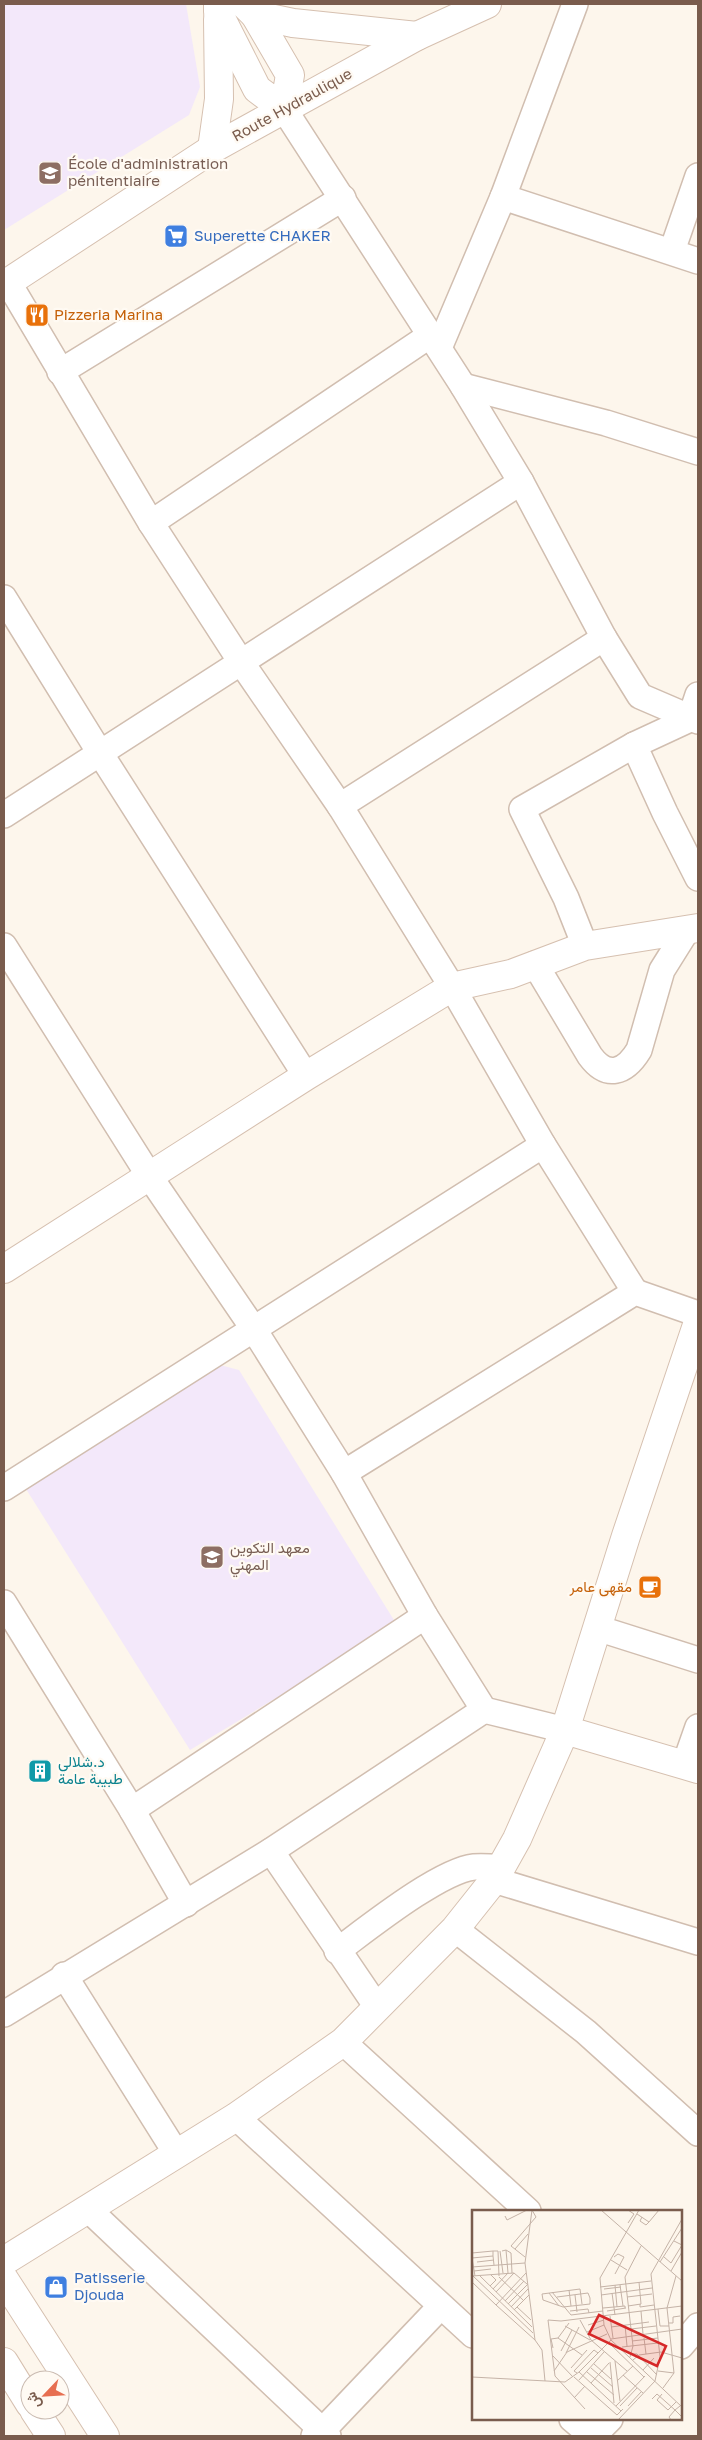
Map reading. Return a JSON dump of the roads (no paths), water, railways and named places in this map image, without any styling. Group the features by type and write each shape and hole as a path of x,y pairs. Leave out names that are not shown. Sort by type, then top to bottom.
{"main road":[{"name":"Route Hydraulique","path":"6,284 212,149 417,36 487,4"},
{"path":"218,8 257,89 284,109 290,75 250,9"},
{"path":"212,149 219,99 218,8"},
{"path":"250,9 293,22 417,36"},
{"path":"4,1269 306,1076 452,987 510,974 585,946 692,929"},
{"path":"4,2261 236,2117 343,2042 455,1930 497,1874 517,1839 566,1730 597,1628 698,1322"},
{"path":"566,1730 692,1767"},
{"path":"4,2279 105,2436"},
{"path":"4,2362 20,2388"},
{"path":"41,2420 51,2436"}],"street":[{"path":"151,523 434,342 503,197 575,4"},
{"path":"284,109 463,386 521,482 604,638 640,696 694,720"},
{"path":"672,252 698,176"},
{"path":"503,197 698,261"},
{"path":"60,372 343,198"},
{"path":"6,284 151,523 241,662 340,806 452,987 543,1145 634,1292 698,1314"},
{"path":"463,386 606,423 698,452"},
{"path":"4,815 521,482"},
{"path":"4,598 100,754 306,1076"},
{"path":"340,806 604,638"},
{"path":"694,720 698,695"},
{"path":"585,946 566,898 522,809 634,745 694,720"},
{"path":"634,745 665,814 698,878"},
{"path":"535,964 597,1066 605,1070 614,1071 632,1062 639,1050 662,970 692,929"},
{"path":"4,946 150,1177 253,1328 344,1473 425,1616 484,1710 566,1730"},
{"path":"4,1488 543,1145"},
{"path":"344,1473 634,1292"},
{"path":"4,1603 132,1810 186,1904"},
{"path":"132,1810 425,1616"},
{"path":"597,1628 698,1660"},
{"path":"4,2014 64,1975 186,1904 270,1852 484,1710"},
{"path":"692,1767 698,1728"},
{"path":"270,1852 377,2007"},
{"path":"337,1951 402,1904 454,1873 473,1867 698,1942"},
{"path":"455,1930 586,2032 698,2133"},
{"path":"64,1975 176,2153"},
{"path":"343,2042 527,2210"},
{"path":"236,2117 440,2307 472,2334"},
{"path":"89,2210 321,2434 440,2307"},
{"path":"682,2345 698,2326"},
{"path":"573,2420 593,2436 609,2420"}],"place":[{"name":"École d'administration pénitentiaire","path":"50,173"},
{"name":"Superette CHAKER","path":"176,236"},
{"name":"Pizzeria Marina","path":"37,315"},
{"name":"معهد التكوين المهني","path":"212,1557"},
{"name":"مقهى عامر","path":"650,1587"},
{"name":"د.شلالي طبيبة عامة","path":"40,1771"},
{"name":"Patisserie Djouda","path":"56,2287"}]}
